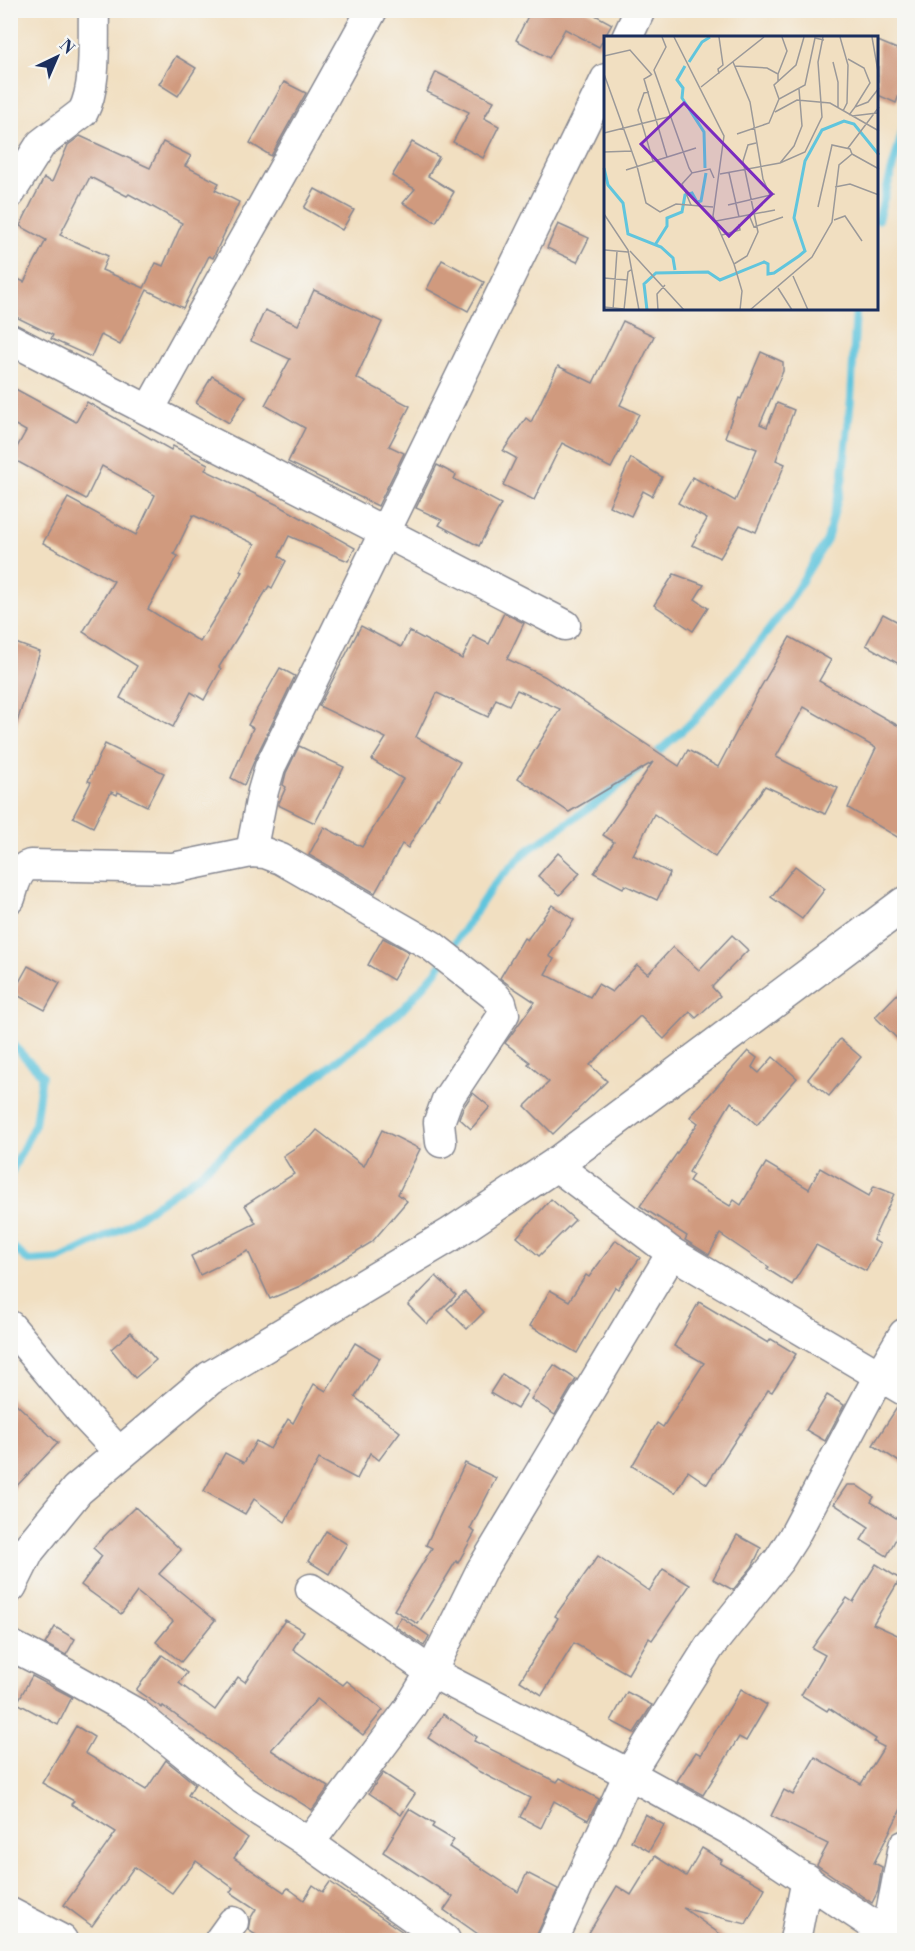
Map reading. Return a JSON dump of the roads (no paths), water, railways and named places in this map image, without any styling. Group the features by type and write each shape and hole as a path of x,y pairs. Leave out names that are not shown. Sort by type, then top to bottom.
{"main road":[{"path":"10,1586 28,1550 77,1490 210,1378 450,1235 555,1166 904,904"}],"street":[{"path":"10,193 36,150 83,111 87,103 91,83 94,10"},
{"path":"149,410 372,10"},
{"path":"628,36 640,10"},
{"path":"251,852 270,767 604,83"},
{"path":"10,339 565,625"},
{"path":"10,898 18,874 22,868 30,865 173,868 251,852 281,860 443,955 495,995 501,1003 504,1014 447,1100 439,1122 441,1142"},
{"path":"555,1166 672,1253 892,1383"},
{"path":"309,1843 409,1709 431,1672 486,1563 672,1253"},
{"path":"10,1326 86,1417 121,1454"},
{"path":"553,1941 629,1774 710,1646 779,1560 892,1383 904,1334"},
{"path":"311,1589 431,1672 629,1774 732,1831 891,1937 904,1846"},
{"path":"10,1646 55,1668 135,1713 244,1801 309,1843 437,1938"},
{"path":"795,1941 807,1879"},
{"path":"10,1913 62,1941"}],"waterway":[{"path":"879,216 904,126"},
{"path":"651,758 694,720 742,665 786,607 827,540 842,482 851,399 856,310"},
{"path":"10,1245 29,1261 60,1259 123,1228 196,1177 265,1117 402,1010 436,972 494,884 527,851 613,791 639,768"},
{"path":"10,1042 42,1075 35,1124 10,1175"}]}
